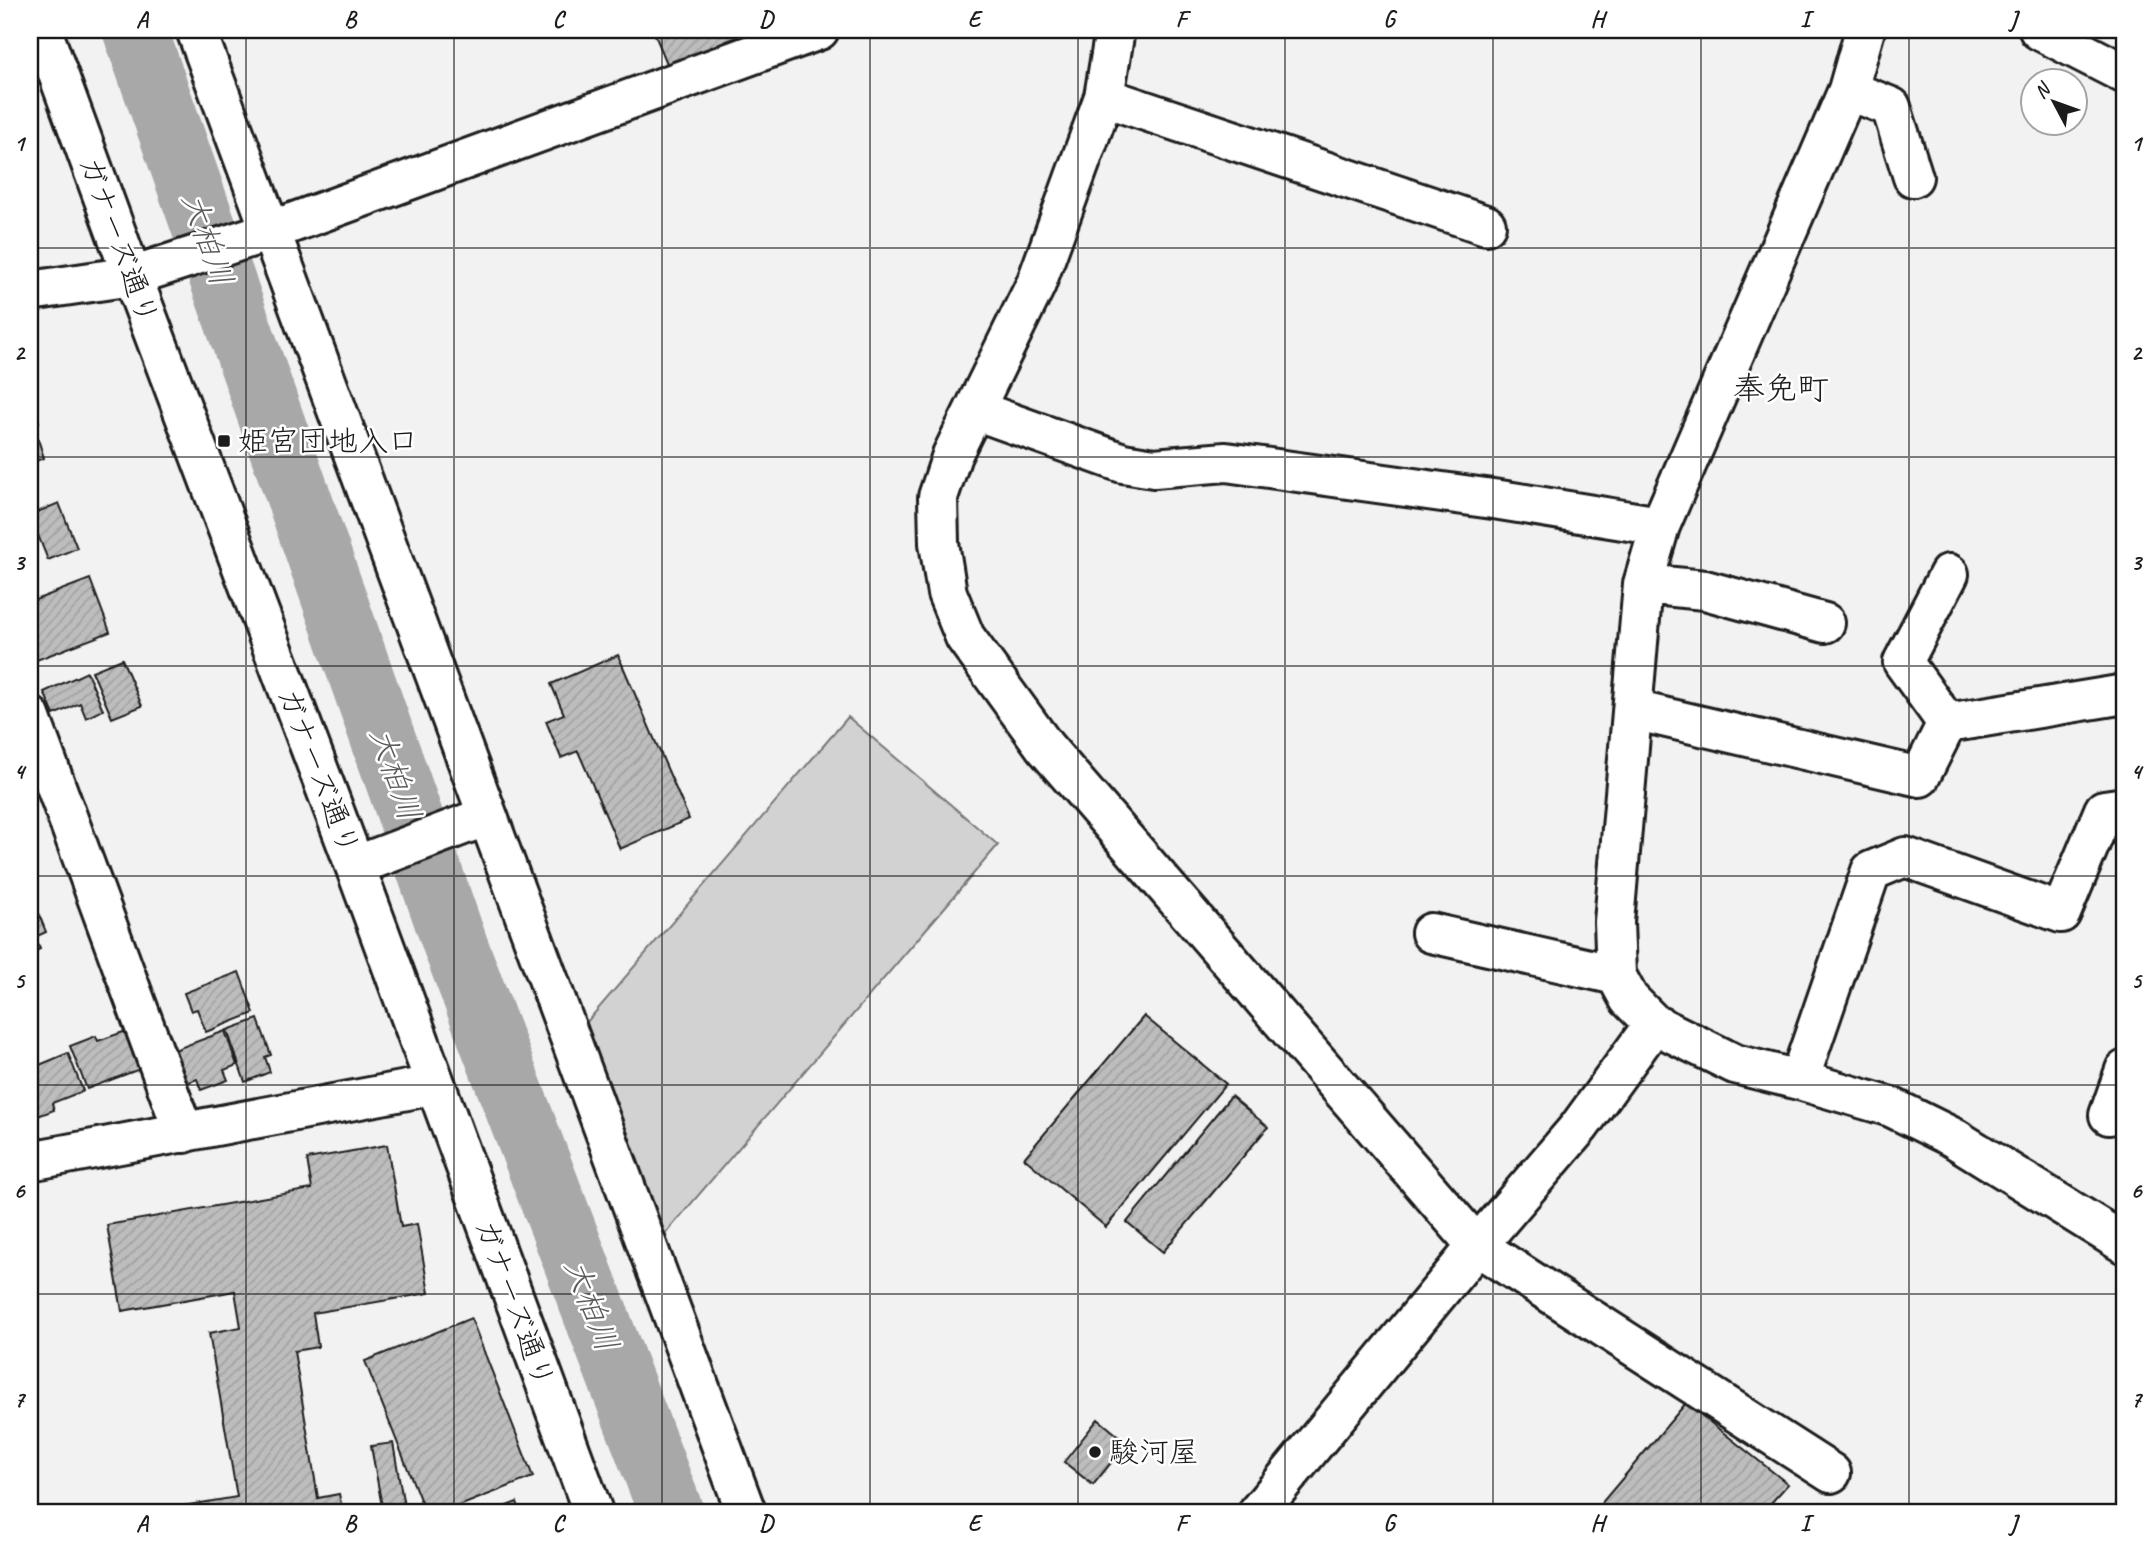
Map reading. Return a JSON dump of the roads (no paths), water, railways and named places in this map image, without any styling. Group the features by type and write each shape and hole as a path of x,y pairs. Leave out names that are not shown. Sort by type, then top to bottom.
{"street":[{"name":"ガナーズ通り","path":"42,30 593,1512"},
{"path":"196,30 746,1512"},
{"path":"30,291 132,276 270,231 819,30"},
{"path":"1115,30 1104,97 1036,284 952,456 938,497 939,543 947,593 965,637 1045,747 1477,1246 1831,1473"},
{"path":"1865,30 1848,90 1661,526 1643,584 1614,922 1616,975 1629,999 1654,1024 1735,1064 1891,1107 1954,1138 2125,1244"},
{"path":"2039,30 2125,74"},
{"path":"1848,90 1891,107 1913,177"},
{"path":"1104,97 1486,225"},
{"path":"975,410 1123,463 1154,468 1226,462 1500,500 1661,526"},
{"path":"1947,723 1903,662 1949,574"},
{"path":"1643,584 1705,590 1825,623"},
{"path":"1947,723 2125,694"},
{"path":"1633,709 1920,777 1947,723"},
{"path":"30,716 184,1133"},
{"path":"1799,1080 1871,871 1905,857 2061,914 2104,810 2125,807"},
{"path":"355,866 487,816"},
{"path":"1431,933 1616,975"},
{"path":"1258,1512 1477,1246 1579,1127 1654,1024"},
{"path":"2109,1115 2125,1070"},
{"path":"30,1161 434,1086"}],"waterway":[{"name":"大柏川","path":"135,30 456,947 671,1512"}],"place":[{"name":"姫宮団地入口","path":"224,441"},
{"name":"駿河屋","path":"1095,1452"}],"district":[{"name":"奉免町","path":"1781,388"}]}
